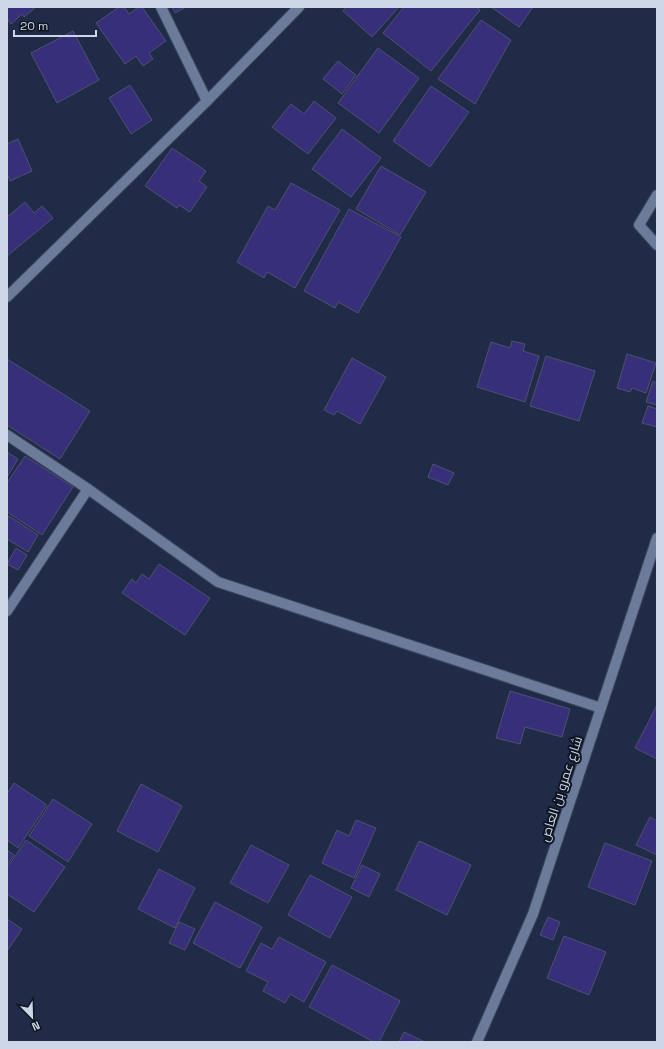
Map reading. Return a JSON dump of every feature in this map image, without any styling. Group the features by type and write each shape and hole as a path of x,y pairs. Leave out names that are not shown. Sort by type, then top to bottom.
{"street":[{"path":"161,7 207,101"},
{"path":"7,297 207,101 299,7"},
{"path":"657,195 639,225 657,245"},
{"path":"7,436 88,489 218,582 602,708"},
{"path":"7,611 88,489"},
{"name":"شارع عمرو بن العاص","path":"477,1042 533,914 657,538"}],"building":[{"path":"7,7 36,7 24,17 22,14 11,24 7,19"},
{"path":"119,7 124,7 129,14 139,7 142,7 166,41 149,53 153,59 143,66 136,56 125,64 96,23"},
{"path":"172,7 186,7 175,13"},
{"path":"346,7 399,7 372,37 343,11"},
{"path":"404,7 476,7 480,10 431,71 383,33"},
{"path":"491,7 533,7 519,27"},
{"path":"481,20 511,40 475,104 438,79"},
{"path":"73,31 99,80 57,103 31,53"},
{"path":"378,48 419,78 379,133 338,103"},
{"path":"338,61 356,75 342,94 323,79"},
{"path":"130,85 152,120 131,134 109,98"},
{"path":"431,86 469,112 430,167 393,141"},
{"path":"314,101 336,118 308,154 272,127 291,104 304,114"},
{"path":"342,129 381,158 351,197 312,169"},
{"path":"18,139 32,171 10,181 7,173 7,144"},
{"path":"172,148 206,171 199,181 207,187 190,212 179,205 177,208 145,186"},
{"path":"381,166 426,192 400,235 356,209"},
{"path":"291,183 340,210 295,288 267,272 264,278 237,262 268,206 275,210"},
{"path":"25,202 34,213 42,206 53,218 7,256 7,217"},
{"path":"349,209 401,237 358,313 338,302 335,308 304,291"},
{"path":"512,341 525,344 523,351 539,356 525,402 477,387 491,342 510,348"},
{"path":"627,354 656,363 646,393 632,388 630,392 617,388"},
{"path":"546,356 595,371 579,421 530,406"},
{"path":"352,358 386,377 360,424 337,411 334,415 324,410"},
{"path":"7,359 90,411 60,459 7,425"},
{"path":"653,381 657,383 657,405 646,402"},
{"path":"648,406 657,409 657,427 642,423"},
{"path":"7,452 18,459 7,477"},
{"path":"25,456 73,487 42,535 7,512 7,483"},
{"path":"433,464 454,473 448,485 428,477"},
{"path":"9,516 38,535 28,552 7,539 7,519"},
{"path":"16,548 27,555 18,570 7,564"},
{"path":"159,564 210,598 185,635 122,593 132,579 136,583 142,574 149,579"},
{"path":"510,691 570,709 562,737 525,727 520,744 496,738"},
{"path":"657,705 657,759 635,748"},
{"path":"14,783 47,805 18,848 7,840 7,794"},
{"path":"141,784 182,806 158,852 117,831"},
{"path":"53,799 92,824 68,862 29,836"},
{"path":"650,817 657,821 657,855 636,845"},
{"path":"356,820 376,828 354,878 322,863 337,830 349,836"},
{"path":"26,840 65,867 34,912 7,894 7,868"},
{"path":"419,841 471,865 447,915 396,890"},
{"path":"605,843 652,861 635,905 588,887"},
{"path":"251,845 289,865 268,903 230,883"},
{"path":"7,850 14,855 7,865"},
{"path":"362,865 380,874 369,897 351,888"},
{"path":"159,869 195,888 175,928 138,909"},
{"path":"310,875 352,897 330,938 288,915"},
{"path":"215,902 262,927 240,968 193,943"},
{"path":"548,917 560,922 553,940 540,935"},
{"path":"7,919 22,929 7,951"},
{"path":"179,922 195,929 185,950 169,943"},
{"path":"564,936 606,952 589,995 547,978"},
{"path":"279,937 326,962 304,1002 290,994 285,1003 263,991 268,982 246,971 261,943 272,949"},
{"path":"332,965 400,1001 379,1042 374,1042 309,1007"},
{"path":"404,1032 425,1042 399,1042"}]}
